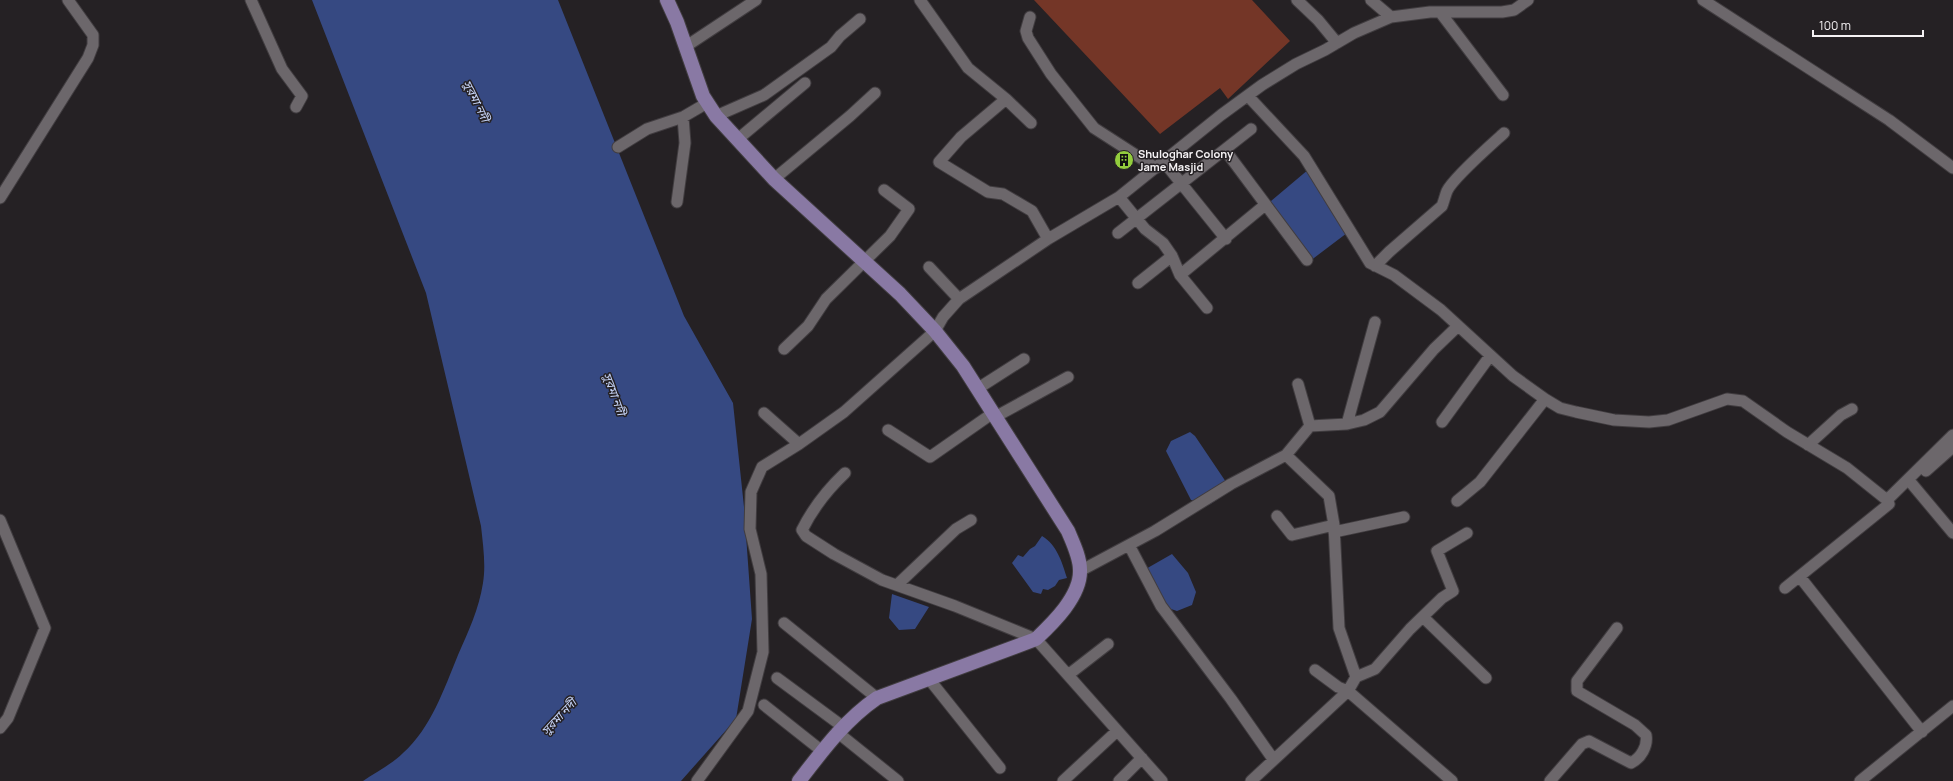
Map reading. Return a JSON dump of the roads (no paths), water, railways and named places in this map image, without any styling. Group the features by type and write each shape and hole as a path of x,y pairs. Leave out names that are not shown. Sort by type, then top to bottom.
{"main road":[{"path":"667,0 677,22 703,96 716,116 774,179 900,294 935,331 963,366 1068,531 1077,555 1080,571 1074,594 1054,621 1036,639 877,698 863,707 840,729 800,781"}],"street":[{"path":"0,198 88,58 93,45 93,35 68,0"},
{"path":"251,0 282,69 302,96 296,107"},
{"path":"685,47 756,0"},
{"path":"920,0 968,68 1006,99 1031,123"},
{"path":"1297,0 1318,20 1337,43"},
{"path":"1371,0 1391,17"},
{"path":"697,781 748,711 764,652 761,574 750,529 751,492 762,467 799,444 844,412 935,331 943,317 959,299 1048,239 1119,197 1248,96 1296,64 1354,33 1391,17 1440,12 1502,12 1514,10 1528,0"},
{"path":"1703,0 1882,115 1953,168"},
{"path":"1440,12 1503,95"},
{"path":"1030,17 1026,31 1028,38 1051,74 1094,128 1160,165 1182,183 1226,239"},
{"path":"716,116 764,95 831,47 840,36 860,19"},
{"path":"738,139 805,83"},
{"path":"774,179 850,116 875,92"},
{"path":"1248,96 1304,156 1370,263 1394,275 1441,310 1513,376 1545,399 1560,408 1576,412 1614,420 1649,422 1668,420 1727,399 1743,401 1808,445 1847,468 1888,502"},
{"path":"1006,99 961,137 939,162 988,192 1003,194 1032,211 1048,239"},
{"path":"618,147 647,129 683,117 707,102"},
{"path":"677,202 685,144 683,117"},
{"path":"1118,233 1251,129"},
{"path":"1375,266 1442,206 1446,198 1446,192 1455,181 1504,133"},
{"path":"1225,150 1307,260"},
{"path":"784,349 808,326 826,299 890,236 908,208 884,190"},
{"path":"1119,197 1145,229 1163,243 1172,256 1180,275 1207,308"},
{"path":"1180,275 1226,239 1266,204"},
{"path":"1138,283 1172,256"},
{"path":"929,267 959,299"},
{"path":"1347,424 1375,322"},
{"path":"1080,571 1129,545 1231,484 1286,455 1310,426 1347,424 1364,420 1380,412 1434,349 1458,326"},
{"path":"1442,422 1490,356"},
{"path":"977,389 1024,359"},
{"path":"888,430 930,457 994,415 1068,377"},
{"path":"1298,384 1310,426"},
{"path":"1457,501 1480,482 1545,399"},
{"path":"1808,445 1842,415 1852,409"},
{"path":"764,413 799,444"},
{"path":"1888,502 1953,435"},
{"path":"1785,588 1888,502 1912,484 1953,447"},
{"path":"1286,455 1328,496 1334,528 1339,628 1356,677"},
{"path":"845,472 818,502 802,530 806,536 834,554 882,580 955,606 1036,639 1162,781"},
{"path":"1912,484 1953,533"},
{"path":"1277,516 1292,535 1404,517"},
{"path":"0,520 45,628 8,718 0,728"},
{"path":"897,585 956,529 971,520"},
{"path":"1251,781 1348,691 1356,677 1375,670 1410,629 1442,598 1453,591 1437,551 1467,533"},
{"path":"1129,545 1161,606 1231,699 1273,759"},
{"path":"1800,577 1922,732"},
{"path":"1423,617 1486,678"},
{"path":"784,623 877,698"},
{"path":"1550,781 1582,744 1589,741 1631,763 1637,760 1648,743 1646,735 1635,725 1577,691 1577,681 1617,628"},
{"path":"1068,675 1108,644"},
{"path":"1315,670 1338,687 1348,691 1452,781"},
{"path":"777,678 840,729 898,781"},
{"path":"929,679 1000,768"},
{"path":"764,705 822,752"},
{"path":"1860,781 1953,706"},
{"path":"1063,781 1117,730"},
{"path":"1119,781 1142,758"}],"water":[{"name":"সুরমা নদী","path":"312,0 558,0 684,316 733,403 744,507 752,619 736,719 681,781 363,781 399,757 413,743 436,707 476,611 483,583 484,555 481,526 426,293"},
{"path":"1309,169 1347,233 1310,261 1269,206 1271,201"},
{"path":"1190,432 1195,436 1226,482 1224,495 1209,505 1191,500 1166,451 1171,441"},
{"path":"1042,536 1052,544 1055,549 1061,560 1067,578 1059,580 1055,586 1048,590 1043,589 1041,594 1033,592 1012,563 1018,555 1023,557 1035,546"},
{"path":"1172,554 1188,573 1196,592 1192,605 1177,611 1168,608 1144,570"},
{"path":"892,594 929,607 915,629 899,630 889,618"}],"place":[{"name":"Shuloghar Colony Jame Masjid","path":"1124,160"}]}
